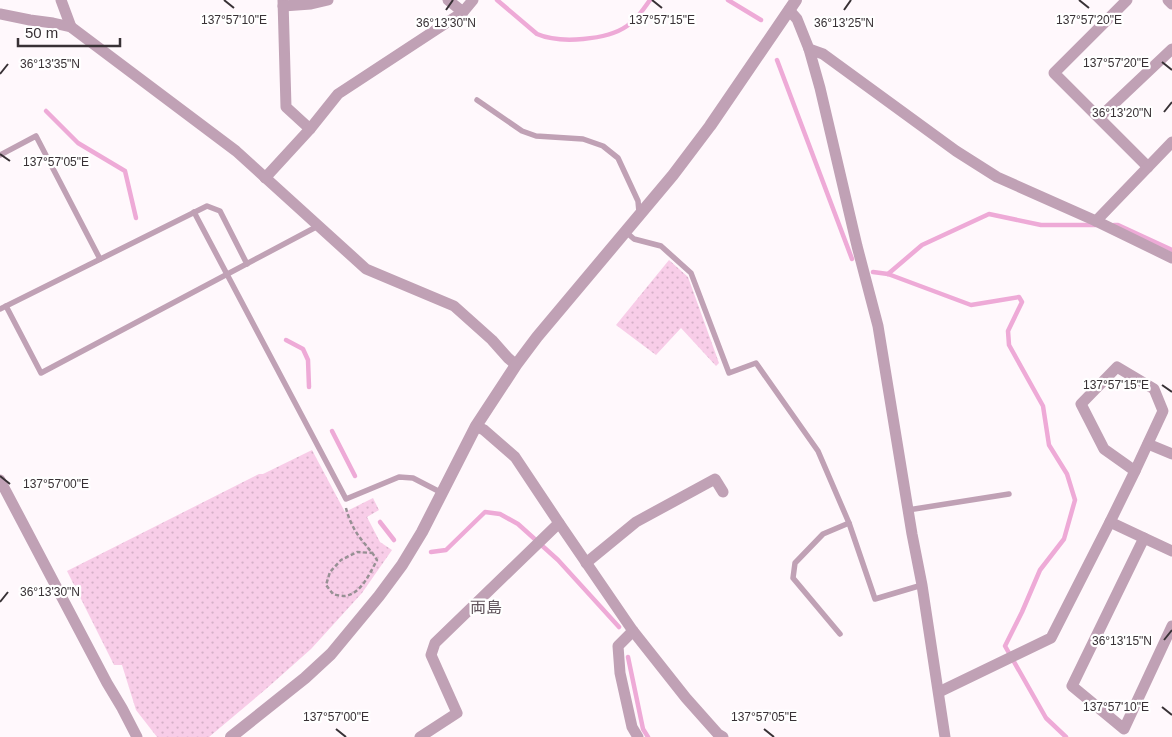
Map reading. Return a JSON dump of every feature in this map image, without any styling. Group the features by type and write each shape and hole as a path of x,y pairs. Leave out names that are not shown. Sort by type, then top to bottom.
{"street":[{"path":"61,0 71,27"},
{"path":"310,129 286,106 283,3 311,4 328,0"},
{"path":"448,0 463,12"},
{"path":"265,178 310,129 338,94 463,12 473,0"},
{"path":"1126,0 1054,73 1148,167"},
{"path":"1168,0 1172,4"},
{"path":"793,5 809,49 820,88 878,326 946,737"},
{"path":"231,737 305,678 330,654 379,596 422,532 476,426 516,365 536,337 673,175 710,126 793,5"},
{"path":"0,14 71,27 236,151 366,270 454,306 492,340 516,365"},
{"path":"809,49 823,54 956,151 997,177 1096,221 1172,258"},
{"path":"1100,117 1172,49"},
{"path":"1096,221 1172,142"},
{"path":"938,692 1051,638 1110,522 1135,471 1148,444 1163,411 1154,389 1117,367 1081,404 1104,450 1135,471"},
{"path":"476,426 484,430 515,457 633,632 686,698 718,734 723,737"},
{"path":"1148,444 1172,454"},
{"path":"586,563 636,522 715,479 723,492"},
{"path":"0,480 65,606 137,737"},
{"path":"1110,522 1172,550"},
{"path":"420,737 457,714 430,655 435,643 559,523"},
{"path":"1144,538 1072,686 1124,729 1168,647 1172,626"},
{"path":"633,632 618,646 620,673 632,727 638,737"}],"lane":[{"path":"478,100 522,131 536,136 583,139 603,146 618,158 638,201 639,215"},
{"path":"0,155 36,136 100,259"},
{"path":"247,264 220,211 207,206 3,307 41,373 247,264 318,226"},
{"path":"194,212 346,499 399,477 413,478 442,493"},
{"path":"626,231 634,239 661,246 691,273 729,373 756,362 818,451 848,523 875,599 922,585"},
{"path":"908,510 1009,494"},
{"path":"840,634 793,578 795,563 823,534 848,523"}],"path":[{"path":"346,499 346,510 350,522 373,553 377,560 355,592 344,596 333,594 326,585 330,572 341,560 357,552 373,553"}],"shaded area":[{"path":"669,260 688,277 719,363 716,366 681,328 656,355 616,325"},
{"path":"312,450 345,512 373,498 379,510 367,517 380,542 392,550 362,593 311,649 209,737 157,737 136,710 122,665 114,665 67,571 259,474 263,474"}],"waterway":[{"path":"497,0 537,34 570,40 608,35 618,31 634,20 650,0"},
{"path":"728,0 761,20"},
{"path":"777,60 852,259"},
{"path":"46,111 78,143 125,171 136,218"},
{"path":"888,274 922,245 989,214 1041,225 1096,225"},
{"path":"1114,225 1118,225 1172,250"},
{"path":"873,272 888,274 971,305 1019,297 1022,302 1008,331 1009,345 1043,406 1049,445 1067,474 1075,500 1064,539 1040,570 1005,646 1046,718 1066,737"},
{"path":"286,340 303,349 308,360 309,387"},
{"path":"332,431 355,476"},
{"path":"431,552 446,550 485,512 500,514 518,524 558,560 619,627"},
{"path":"380,522 394,540"},
{"path":"628,657 643,729 648,737"}],"district":[{"name":"両島","path":"486,607"}]}
